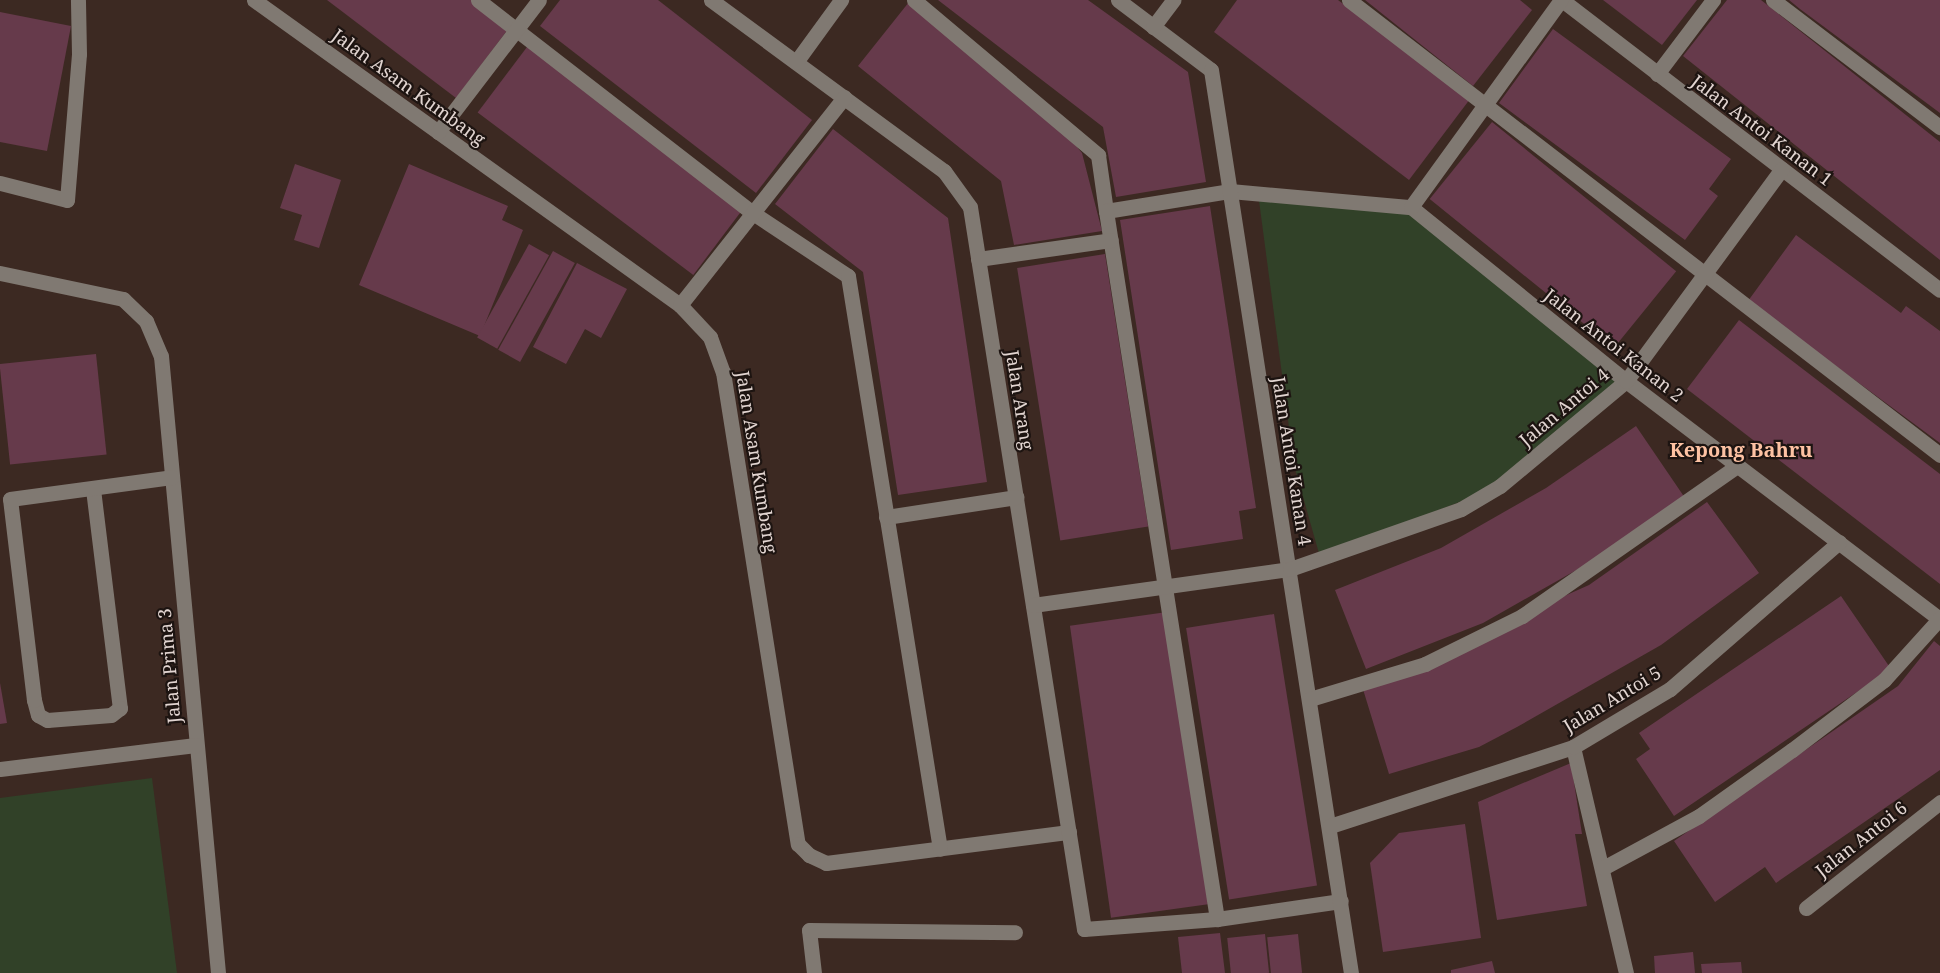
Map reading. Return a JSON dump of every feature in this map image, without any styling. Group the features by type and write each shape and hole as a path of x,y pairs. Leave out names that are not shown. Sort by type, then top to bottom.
{"street":[{"path":"0,183 68,200 79,54 78,0"},
{"name":"Jalan Asam Kumbang","path":"254,0 680,305 710,337 723,372 798,844 826,863 1069,832"},
{"path":"478,0 753,213 848,276 940,849"},
{"path":"438,132 539,0"},
{"name":"Jalan Arang","path":"711,0 944,171 970,207 1084,928 1217,919"},
{"path":"796,62 841,0"},
{"path":"914,0 1098,155 1217,919 1341,902"},
{"name":"Jalan Antoi Kanan 4","path":"1118,0 1211,70 1351,973"},
{"path":"1153,27 1173,0"},
{"path":"1349,0 1486,103 1704,275 1940,454"},
{"path":"1106,211 1230,191 1411,207 1562,0"},
{"name":"Jalan Antoi Kanan 1","path":"1562,0 1940,290"},
{"path":"1657,74 1713,0"},
{"path":"1773,0 1940,127"},
{"path":"680,305 844,98"},
{"name":"Jalan Antoi 4","path":"1033,605 1290,569 1461,510 1500,486 1626,381 1782,169"},
{"name":"Jalan Antoi Kanan 2","path":"1411,207 1626,381 1940,619"},
{"path":"978,259 1111,240"},
{"name":"Jalan Prima 3","path":"0,273 123,298 146,321 161,356 218,973"},
{"path":"1310,699 1425,664 1522,616 1737,465"},
{"path":"93,489 120,708 111,715 47,720 38,715 5,500 172,477"},
{"path":"886,516 1016,498"},
{"name":"Jalan Antoi 5","path":"1330,826 1573,747 1670,689 1839,542"},
{"path":"1603,868 1699,816 1792,750 1884,680 1940,619"},
{"path":"0,769 196,745"},
{"path":"1573,747 1626,973"},
{"name":"Jalan Antoi 6","path":"1806,908 1940,802"},
{"path":"814,973 809,930 1015,933"}],"green space":[{"path":"1258,193 1411,207 1626,381 1500,486 1320,557 1294,465"},
{"path":"152,778 177,973 0,973 0,798"}],"building":[{"path":"327,0 472,0 509,28 456,98"},
{"path":"560,0 658,0 812,120 756,193 540,26"},
{"path":"938,0 1088,0 1188,72 1206,182 1116,197 1103,127"},
{"path":"1237,0 1338,0 1470,99 1409,180 1214,32"},
{"path":"1365,0 1520,0 1532,10 1473,86"},
{"path":"1603,0 1697,0 1662,45"},
{"path":"1727,0 1761,0 1940,142 1940,260 1683,56"},
{"path":"1789,0 1940,0 1940,113 1800,9"},
{"path":"909,2 1052,117 1082,153 1102,231 1014,245 1001,181 858,66"},
{"path":"0,12 71,26 47,151 0,142"},
{"path":"1553,29 1731,159 1709,189 1718,196 1685,240 1499,103"},
{"path":"530,43 746,205 693,275 478,112"},
{"path":"1492,122 1676,271 1614,348 1430,199"},
{"path":"833,129 948,218 987,482 898,495 863,272 775,204"},
{"path":"295,164 341,180 319,248 294,240 302,215 280,208"},
{"path":"409,164 508,206 502,220 523,230 480,336 359,285"},
{"path":"1210,206 1256,508 1239,511 1243,539 1171,550 1120,220"},
{"path":"1796,235 1901,313 1906,306 1940,331 1940,443 1748,301"},
{"path":"529,244 549,255 497,349 477,338"},
{"path":"553,251 575,263 520,362 498,350"},
{"path":"1105,254 1148,527 1060,541 1017,268"},
{"path":"577,263 627,289 601,338 585,329 566,364 533,347"},
{"path":"1739,320 1940,474 1940,584 1687,389"},
{"path":"96,354 107,454 10,465 0,364"},
{"path":"1636,426 1685,498 1594,560 1483,623 1366,669 1335,590 1441,548 1546,488"},
{"path":"1707,502 1759,573 1661,645 1517,727 1479,747 1389,774 1362,686 1589,585"},
{"path":"1841,596 1891,669 1674,816 1636,759 1650,749 1639,733"},
{"path":"1167,612 1208,904 1111,918 1070,626"},
{"path":"1274,614 1317,886 1229,900 1186,628"},
{"path":"1934,641 1940,646 1940,770 1776,883 1765,867 1715,902 1674,841 1898,686"},
{"path":"0,683 7,723 0,724"},
{"path":"1571,763 1582,834 1575,834 1587,906 1497,920 1478,802"},
{"path":"1465,824 1481,938 1383,952 1370,863 1399,833"},
{"path":"1220,933 1225,973 1182,973 1178,937"},
{"path":"1265,934 1269,973 1231,973 1227,938"},
{"path":"1298,934 1302,973 1271,973 1267,937"},
{"path":"1693,952 1695,973 1655,973 1654,956"},
{"path":"1492,961 1495,973 1451,973 1451,970"},
{"path":"1741,962 1742,973 1702,973 1701,964"}],"district":[{"name":"Kepong Bahru","path":"1741,449"}]}
